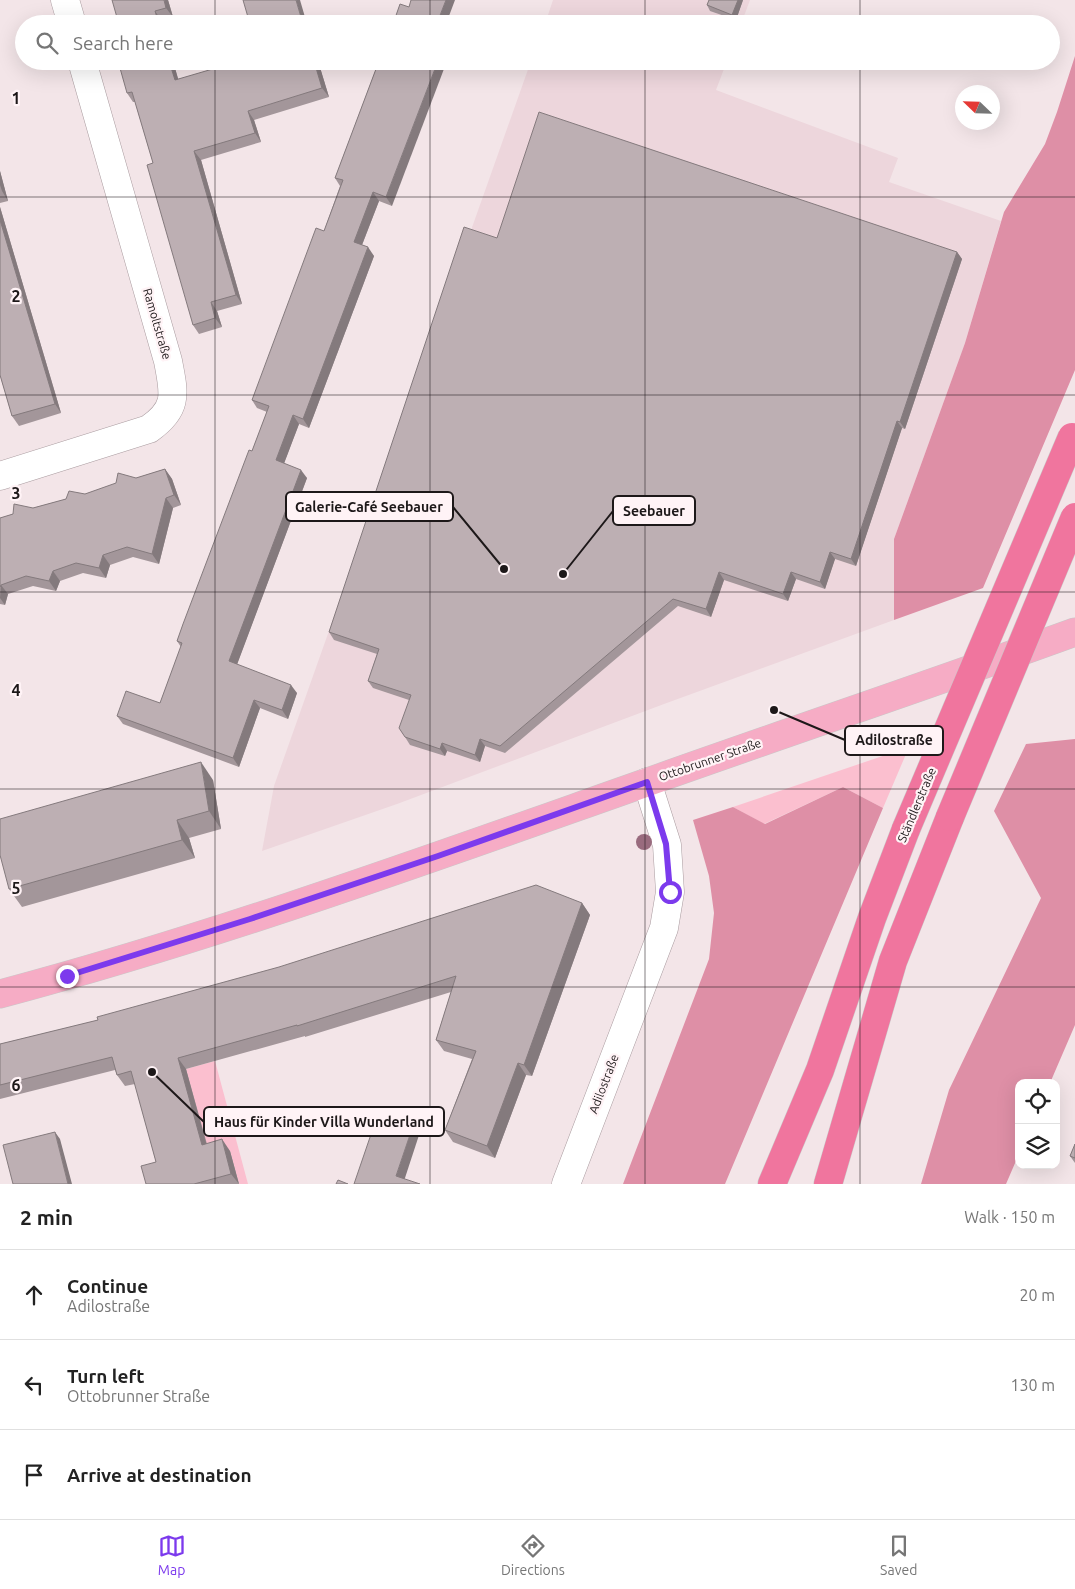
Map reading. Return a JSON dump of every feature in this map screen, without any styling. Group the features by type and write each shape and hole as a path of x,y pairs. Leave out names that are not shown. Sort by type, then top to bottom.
{"highway":[{"name":"Ständlerstraße","path":"772,1184 820,1070 872,918 906,829 1074,434"},
{"path":"828,1184 893,961 950,817 1075,517"}],"main road":[{"name":"Ottobrunner Straße","path":"0,994 67,976 250,919 438,856 1075,632"}],"street":[{"path":"65,0 69,15"},
{"name":"Ramoltstraße","path":"0,476 148,429 157,423 171,406 173,394 168,362 85,70"},
{"name":"Adilostraße","path":"566,1184 664,928 670,892 666,844 647,782"}],"shaded area":[{"path":"553,0 750,0 744,15 548,15"},
{"path":"1075,56 1075,370 983,588 894,620 894,539 965,343 1004,212 1045,144"},
{"path":"528,70 724,70 716,90 898,158 889,182 1001,221 965,343 894,539 894,620 397,804 262,851 274,786"},
{"path":"1075,739 1075,1025 1052,1079 1015,1079 1015,1163 1006,1184 921,1184 949,1090 1041,898 994,811 1026,744"},
{"path":"909,747 883,808 843,787 764,824 733,807"},
{"path":"843,787 883,808 725,1184 623,1184 709,959 714,913 709,876 693,820 733,807 765,824"},
{"path":"215,1061 248,1184 239,1184 230,1151 210,1157 186,1069"}],"building":[{"path":"112,0 164,0 166,8 155,11 156,15 116,15"},
{"path":"243,0 296,0 300,15 247,15"},
{"path":"411,0 446,0 440,15 396,15 400,4 409,7"},
{"path":"709,0 738,0 732,15 707,5"},
{"path":"121,70 172,70 175,80 209,70 317,70 322,88 248,111 255,133 194,151 236,295 211,302 215,318 193,325 147,165 153,163 132,92 127,93"},
{"path":"376,70 435,70 386,197 373,192 354,242 368,247 303,419 293,415 276,460 301,470 229,661 291,685 282,710 254,700 233,758 117,716 126,691 160,703 182,643 177,641 183,624 249,450 252,451 269,406 252,400 316,228 324,231 343,180 335,178"},
{"path":"539,112 957,252 900,422 897,421 851,559 830,552 820,582 791,572 783,594 719,572 706,609 673,599 500,746 480,739 475,755 442,743 440,749 405,737 399,728 411,695 368,681 379,649 329,632 464,227 497,238"},
{"path":"0,220 55,404 12,416 0,375"},
{"path":"165,469 174,495 166,498 152,554 127,547 103,555 99,568 76,563 53,571 49,581 26,576 0,587 0,518 13,514 14,504 33,508 66,499 69,491 85,494 116,483 118,473 136,478"},
{"path":"201,762 209,811 177,820 182,840 9,889 0,855 0,819"},
{"path":"536,885 582,903 524,1065 518,1063 487,1146 445,1130 476,1051 436,1040 456,976 297,1026 178,1058 202,1145 222,1139 231,1174 194,1184 146,1184 141,1166 156,1162 131,1071 117,1075 112,1057 0,1085 0,1044 98,1020 97,1017 279,967"},
{"path":"380,1108 415,1120 396,1176 420,1184 354,1184"},
{"path":"55,1132 68,1184 13,1184 3,1145"},
{"path":"1075,1144 1075,1158 1070,1156"},
{"path":"338,1180 348,1184 336,1184"}],"place":[{"name":"Galerie-Café Seebauer","path":"504,569"},
{"name":"Seebauer","path":"563,574"},
{"name":"Adilostraße","path":"774,710"},
{"name":"Haus für Kinder Villa Wunderland","path":"152,1072"}],"route":[{"path":"67,976 250,919 438,856 647,782 666,844 670,892"}]}
